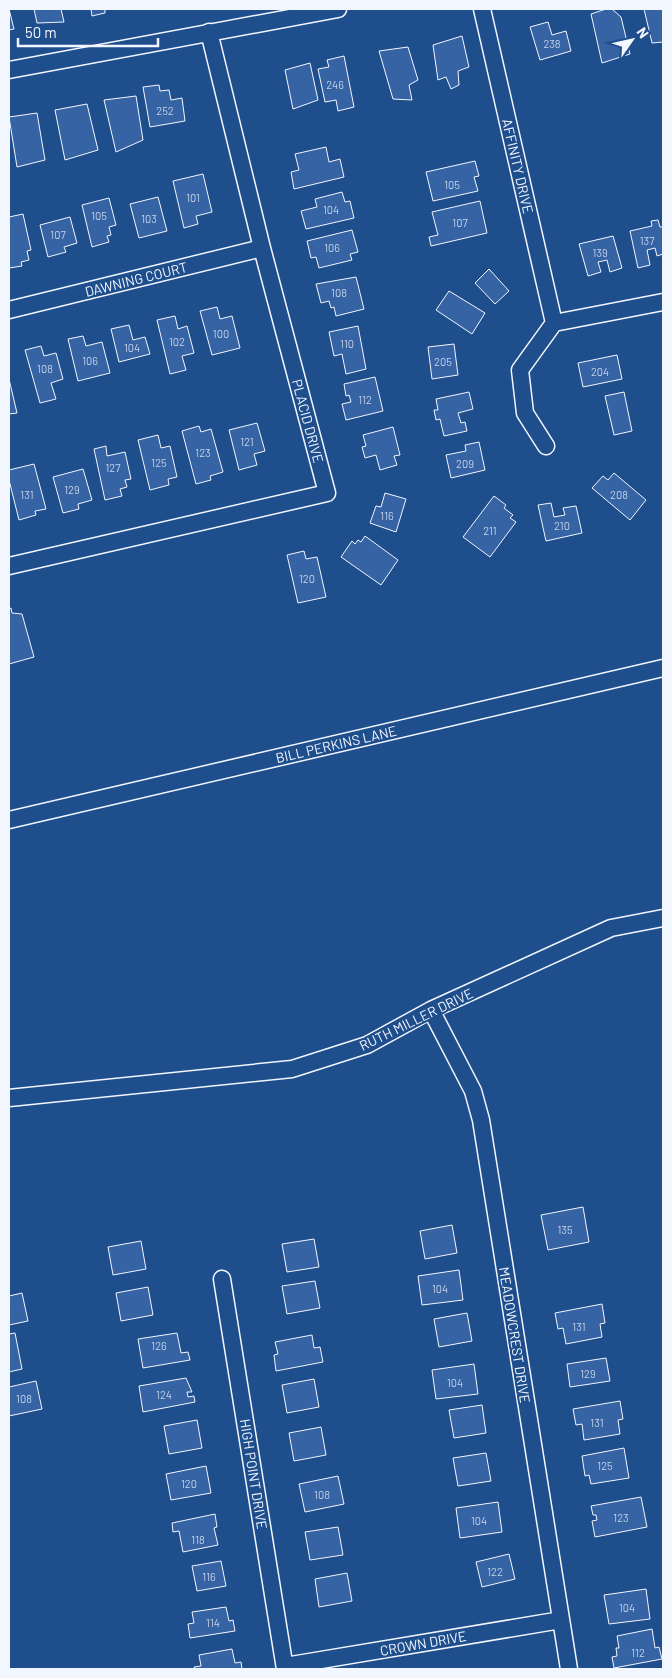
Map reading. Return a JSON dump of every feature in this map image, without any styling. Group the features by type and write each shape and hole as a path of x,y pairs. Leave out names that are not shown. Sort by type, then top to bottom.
{"street":[{"path":"9,70 338,9"},
{"name":"AFFINITY DRIVE","path":"482,9 554,322"},
{"name":"PLACID DRIVE","path":"9,566 327,492 262,248 209,32"},
{"name":"DAWNING COURT","path":"9,310 262,248"},
{"path":"546,446 525,413 520,370 554,322 663,302"},
{"name":"BILL PERKINS LANE","path":"9,820 663,668"},
{"name":"RUTH MILLER DRIVE","path":"9,1098 292,1069 367,1045 431,1010 610,928 663,918"},
{"name":"MEADOWCREST DRIVE","path":"431,1010 473,1092 481,1120 569,1669"},
{"name":"HIGH POINT DRIVE","path":"222,1280 285,1668"},
{"name":"CROWN DRIVE","path":"285,1668 561,1620"}],"building":[{"path":"9,9 14,29 9,30"},
{"path":"34,9 61,9 64,22 37,23"},
{"path":"91,9 105,9 105,13 92,16"},
{"path":"612,9 621,17 630,54 602,63 591,14"},
{"path":"644,9 663,9 663,42 652,43"},
{"path":"548,22 552,35 566,31 571,51 540,60 530,27"},
{"path":"462,36 469,67 458,71 459,85 451,89 446,77 438,80 433,45"},
{"path":"408,47 418,80 409,85 412,100 393,99 379,51"},
{"path":"344,56 354,107 338,111 336,100 325,102 318,69 329,67 327,60"},
{"path":"310,63 318,100 293,109 285,70"},
{"path":"159,85 160,91 169,90 171,100 182,98 185,121 150,127 143,87"},
{"path":"136,96 143,140 116,152 104,100"},
{"path":"87,104 98,150 65,160 55,110"},
{"path":"37,113 45,160 17,167 9,117"},
{"path":"326,147 329,162 340,159 344,177 294,189 291,172 299,170 295,154"},
{"path":"475,161 479,176 474,177 478,191 433,201 426,172"},
{"path":"203,174 212,212 196,216 198,224 184,228 173,181"},
{"path":"342,192 345,202 350,201 354,218 306,229 301,211 317,207 315,199"},
{"path":"158,197 167,231 139,238 130,204"},
{"path":"109,198 116,225 109,227 111,235 107,236 109,242 92,247 82,205"},
{"path":"480,201 487,233 431,246 429,237 438,235 432,212"},
{"path":"23,214 31,250 27,251 29,260 21,262 22,266 9,268 9,217"},
{"path":"70,217 77,243 64,247 66,252 48,257 40,225"},
{"path":"658,220 660,227 663,227 663,254 657,256 655,248 647,250 650,265 638,268 630,231 652,226 651,221"},
{"path":"352,230 358,252 350,254 352,260 319,268 316,257 311,258 307,241"},
{"path":"613,236 622,268 610,272 607,260 598,262 601,272 588,276 579,244"},
{"path":"489,269 509,291 495,304 475,283"},
{"path":"356,277 364,309 336,316 334,307 331,308 329,301 321,303 316,284"},
{"path":"449,291 485,313 472,334 436,310"},
{"path":"217,307 220,319 232,316 240,348 212,355 200,311"},
{"path":"175,316 178,329 187,326 194,353 182,356 186,370 170,374 157,320"},
{"path":"129,325 133,340 145,337 150,354 119,362 111,329"},
{"path":"358,326 366,369 346,374 342,354 334,356 329,332"},
{"path":"83,336 86,346 102,342 110,373 78,381 68,339"},
{"path":"454,344 458,375 432,379 428,347"},
{"path":"41,346 44,356 56,353 63,379 51,383 56,399 40,403 25,350"},
{"path":"617,355 622,379 583,387 578,363"},
{"path":"375,377 383,411 346,420 342,404 351,402 349,395 346,396 344,384"},
{"path":"9,379 17,413 9,414"},
{"path":"469,392 473,409 458,413 461,423 465,422 467,431 444,436 440,419 436,420 434,410 438,410 436,399"},
{"path":"624,392 632,431 614,435 605,396"},
{"path":"257,423 265,451 254,454 257,465 239,470 229,430"},
{"path":"199,426 201,432 211,429 223,472 210,476 211,480 196,484 182,431"},
{"path":"393,427 400,455 394,456 397,465 380,470 376,455 365,458 362,447 366,446 363,435"},
{"path":"158,435 161,448 170,446 177,477 168,479 169,485 150,490 138,440"},
{"path":"479,442 485,470 451,478 446,455 466,451 465,445"},
{"path":"106,446 107,456 125,452 131,479 125,480 127,487 120,489 122,496 105,500 94,449"},
{"path":"34,464 46,509 35,511 36,515 19,520 9,480 9,470"},
{"path":"83,469 92,500 78,504 79,509 63,513 53,477"},
{"path":"614,473 646,500 630,520 592,488 603,476 608,480"},
{"path":"385,493 406,499 396,532 370,523 376,506 381,507"},
{"path":"494,496 506,505 504,508 513,515 510,518 516,522 490,557 463,537"},
{"path":"551,503 554,517 565,515 563,508 576,506 582,533 546,541 538,505"},
{"path":"365,536 398,560 381,585 341,557 352,541 355,544 358,540 361,542"},
{"path":"304,551 306,559 317,557 326,597 298,603 287,555"},
{"path":"11,608 12,613 22,614 34,657 9,664 9,609"},
{"path":"583,1207 589,1242 548,1250 541,1215"},
{"path":"452,1225 457,1253 425,1259 420,1231"},
{"path":"314,1239 319,1267 287,1272 282,1244"},
{"path":"141,1241 146,1269 113,1275 108,1247"},
{"path":"459,1270 463,1300 422,1305 418,1276"},
{"path":"315,1281 320,1308 287,1314 282,1286"},
{"path":"148,1287 153,1315 121,1321 116,1293"},
{"path":"22,1293 28,1321 9,1325 9,1296"},
{"path":"602,1304 605,1323 600,1324 602,1337 566,1344 563,1328 558,1329 555,1313"},
{"path":"467,1313 472,1341 439,1347 434,1319"},
{"path":"15,1333 22,1369 9,1372 9,1334"},
{"path":"177,1333 181,1353 188,1352 190,1360 143,1368 138,1339"},
{"path":"312,1335 314,1348 320,1347 323,1362 276,1371 274,1355 278,1354 275,1342"},
{"path":"606,1358 610,1381 570,1387 567,1364"},
{"path":"474,1364 478,1394 436,1399 432,1370"},
{"path":"186,1378 192,1392 187,1392 188,1397 194,1396 195,1402 143,1412 139,1386"},
{"path":"314,1379 319,1407 287,1413 282,1385"},
{"path":"36,1381 42,1409 9,1416 9,1387"},
{"path":"620,1401 623,1419 618,1420 620,1434 584,1440 582,1424 576,1425 573,1409"},
{"path":"482,1405 486,1433 454,1438 449,1410"},
{"path":"197,1420 202,1448 169,1454 164,1426"},
{"path":"321,1427 326,1455 294,1461 289,1433"},
{"path":"624,1448 629,1478 591,1484 589,1475 585,1476 582,1456"},
{"path":"486,1453 491,1481 458,1486 453,1458"},
{"path":"206,1466 211,1493 171,1500 166,1474"},
{"path":"338,1476 344,1504 305,1512 299,1484"},
{"path":"641,1497 647,1527 595,1537 592,1521 597,1520 596,1515 593,1515 591,1506"},
{"path":"498,1502 502,1532 460,1538 456,1508"},
{"path":"215,1514 217,1527 214,1528 218,1545 183,1552 179,1531 173,1532 172,1523"},
{"path":"338,1527 343,1555 310,1560 305,1532"},
{"path":"509,1554 515,1579 482,1587 476,1562"},
{"path":"221,1561 226,1586 197,1591 192,1566"},
{"path":"347,1573 352,1601 319,1607 315,1579"},
{"path":"646,1589 650,1619 609,1624 604,1595"},
{"path":"226,1607 229,1621 233,1620 235,1631 190,1638 188,1624 194,1623 192,1612"},
{"path":"652,1629 655,1648 659,1647 662,1659 614,1668 612,1657 617,1656 616,1648 619,1648 617,1636"},
{"path":"232,1649 235,1663 241,1662 242,1669 195,1669 194,1667 201,1666 199,1655"}]}
